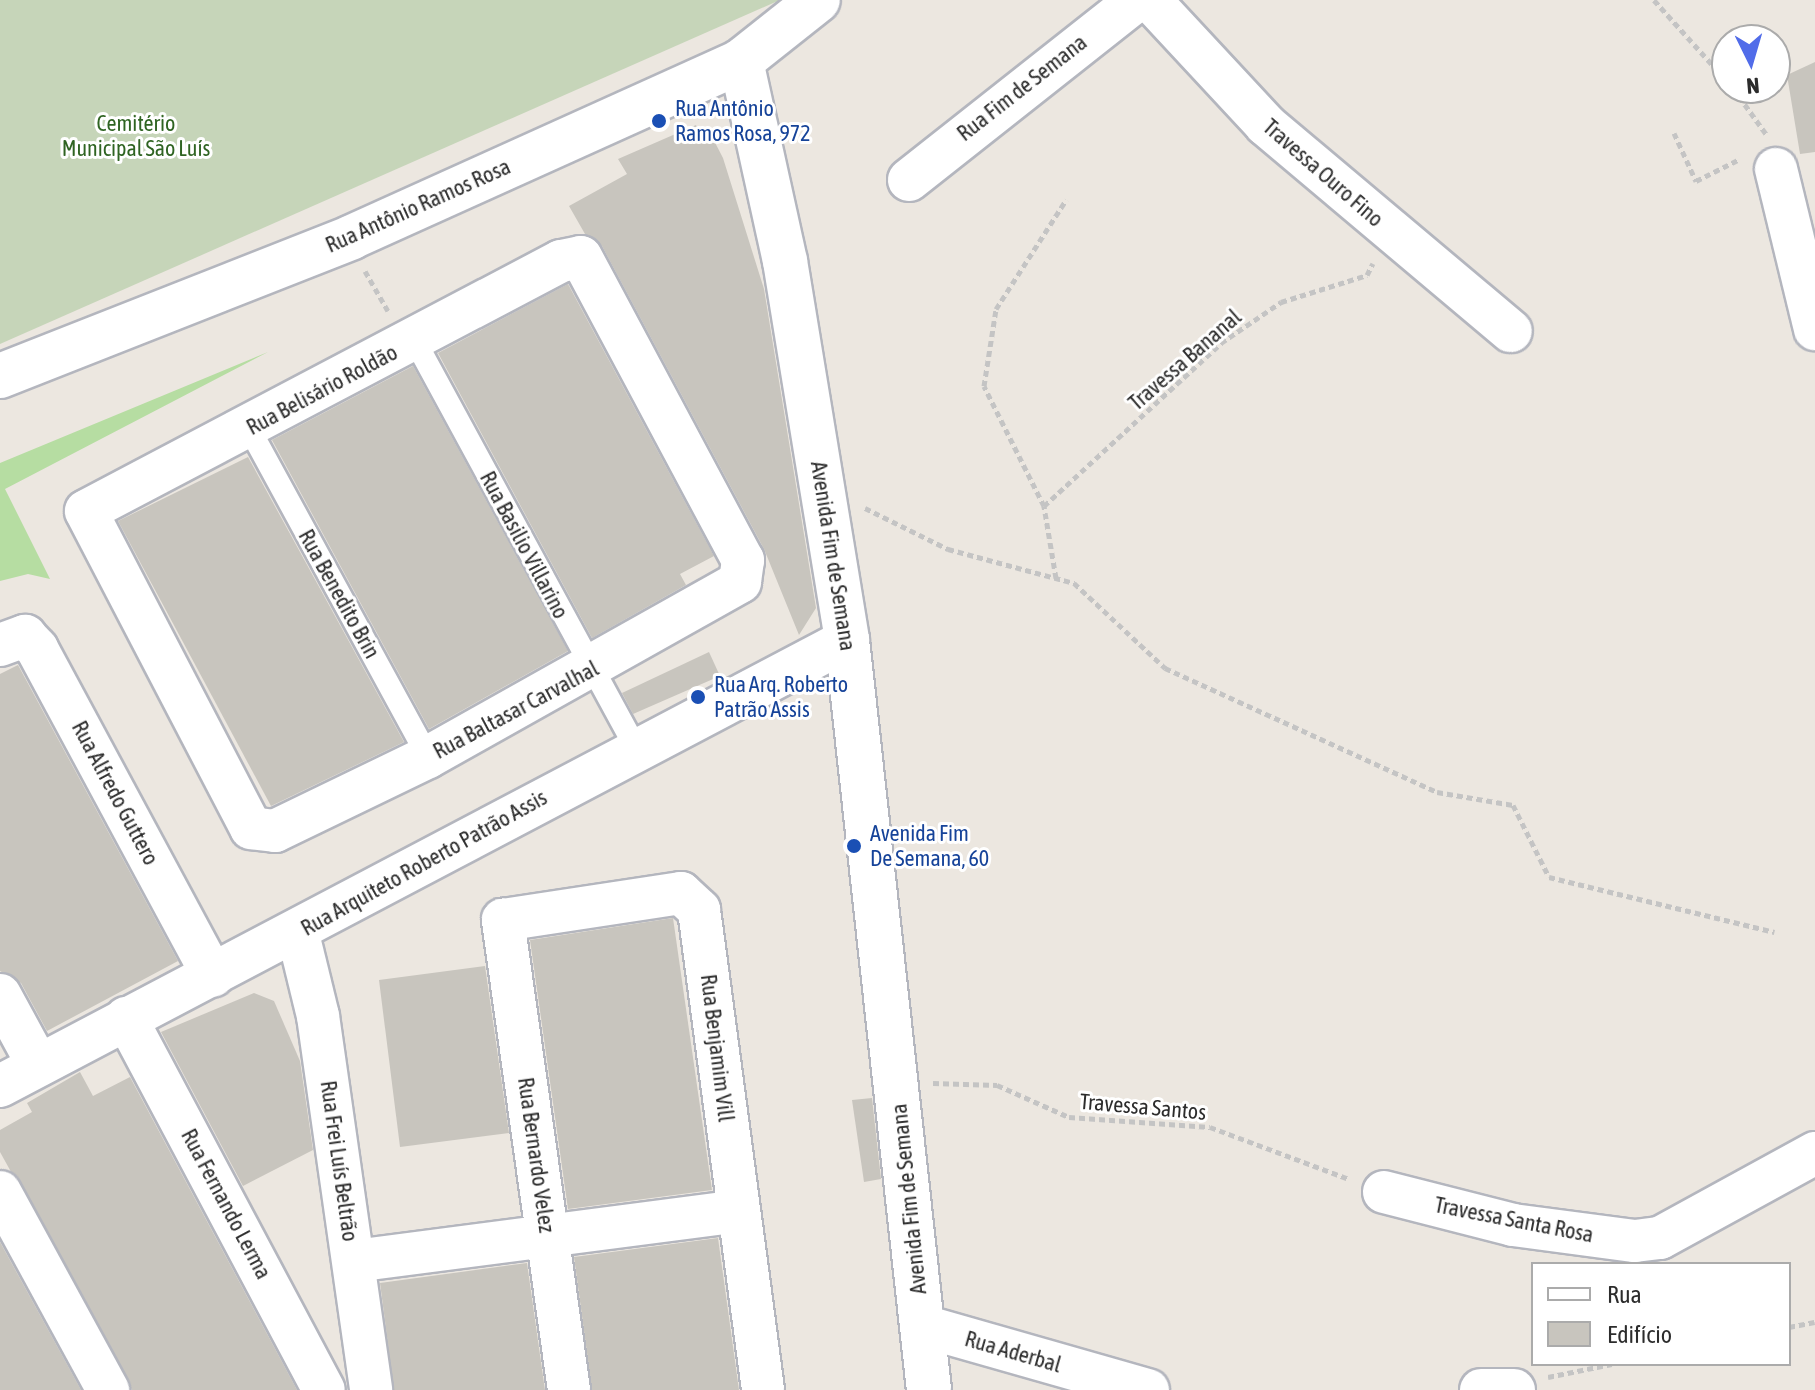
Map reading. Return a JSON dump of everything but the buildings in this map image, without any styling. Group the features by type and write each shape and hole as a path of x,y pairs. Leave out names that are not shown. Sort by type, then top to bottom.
{"street":[{"name":"Rua Antônio Ramos Rosa","path":"0,376 352,237 741,61 818,0"},
{"name":"Rua Fim de Semana","path":"909,180 1137,0"},
{"name":"Travessa Ouro Fino","path":"1150,0 1266,125 1511,331"},
{"name":"Avenida Fim de Semana","path":"741,61 785,261 847,640 929,1390"},
{"path":"1773,158 1815,329"},
{"name":"Rua Belisário Roldão","path":"275,831 242,820 86,511 250,430 561,261 581,257 745,572"},
{"name":"Rua Baltasar Carvalhal","path":"275,831 428,757 591,670 729,592 745,572"},
{"name":"Rua Alfredo Guttero","path":"0,645 25,636 37,649 213,976"},
{"name":"Rua Arquiteto Roberto Patrão Assis","path":"0,1086 126,1018 298,934 636,748 847,640"},
{"name":"Rua Benjamim Vill","path":"503,920 668,893 693,899 763,1390"},
{"name":"Rua Bernardo Velez","path":"503,920 569,1390"},
{"name":"Rua Frei Luís Beltrão","path":"298,934 318,1016 371,1390"},
{"path":"0,995 38,1065"},
{"name":"Rua Fernando Lerma","path":"126,1018 324,1390"},
{"name":"Travessa Santa Rosa","path":"1384,1192 1513,1225 1635,1241 1660,1238 1815,1153"},
{"path":"0,1192 108,1390"},
{"path":"354,1261 739,1211"},
{"name":"Rua Aderbal","path":"923,1326 1148,1390"}],"lane":[{"name":"Rua Basilio Villarino","path":"415,341 636,748"},
{"name":"Rua Benedito Brin","path":"250,430 428,757"}],"path":[{"path":"1654,0 1711,63"},
{"path":"1674,133 1696,181 1773,158 1742,104"},
{"path":"1056,578 1044,506 984,386 996,309 1066,200"},
{"name":"Travessa Bananal","path":"1044,506 1221,343 1281,302 1367,275 1390,231"},
{"path":"352,237 394,324 415,341"},
{"path":"823,487 948,549 1074,583 1165,668 1437,792 1513,805 1549,877 1774,932"},
{"name":"Travessa Santos","path":"897,1087 970,1080 1069,1117 1210,1127 1384,1192"},
{"path":"1791,1327 1815,1322"},
{"path":"1502,1388 1603,1366"}],"green space":[{"name":"Cemitério Municipal São Luís","path":"0,0 780,0 0,344"},
{"path":"268,352 5,489 50,579 28,574 0,581 0,463"}],"place":[{"name":"Rua Antônio Ramos Rosa, 972","path":"659,121"},
{"name":"Rua Arq. Roberto Patrão Assis","path":"698,697"},
{"name":"Avenida Fim De Semana, 60","path":"854,846"}]}
